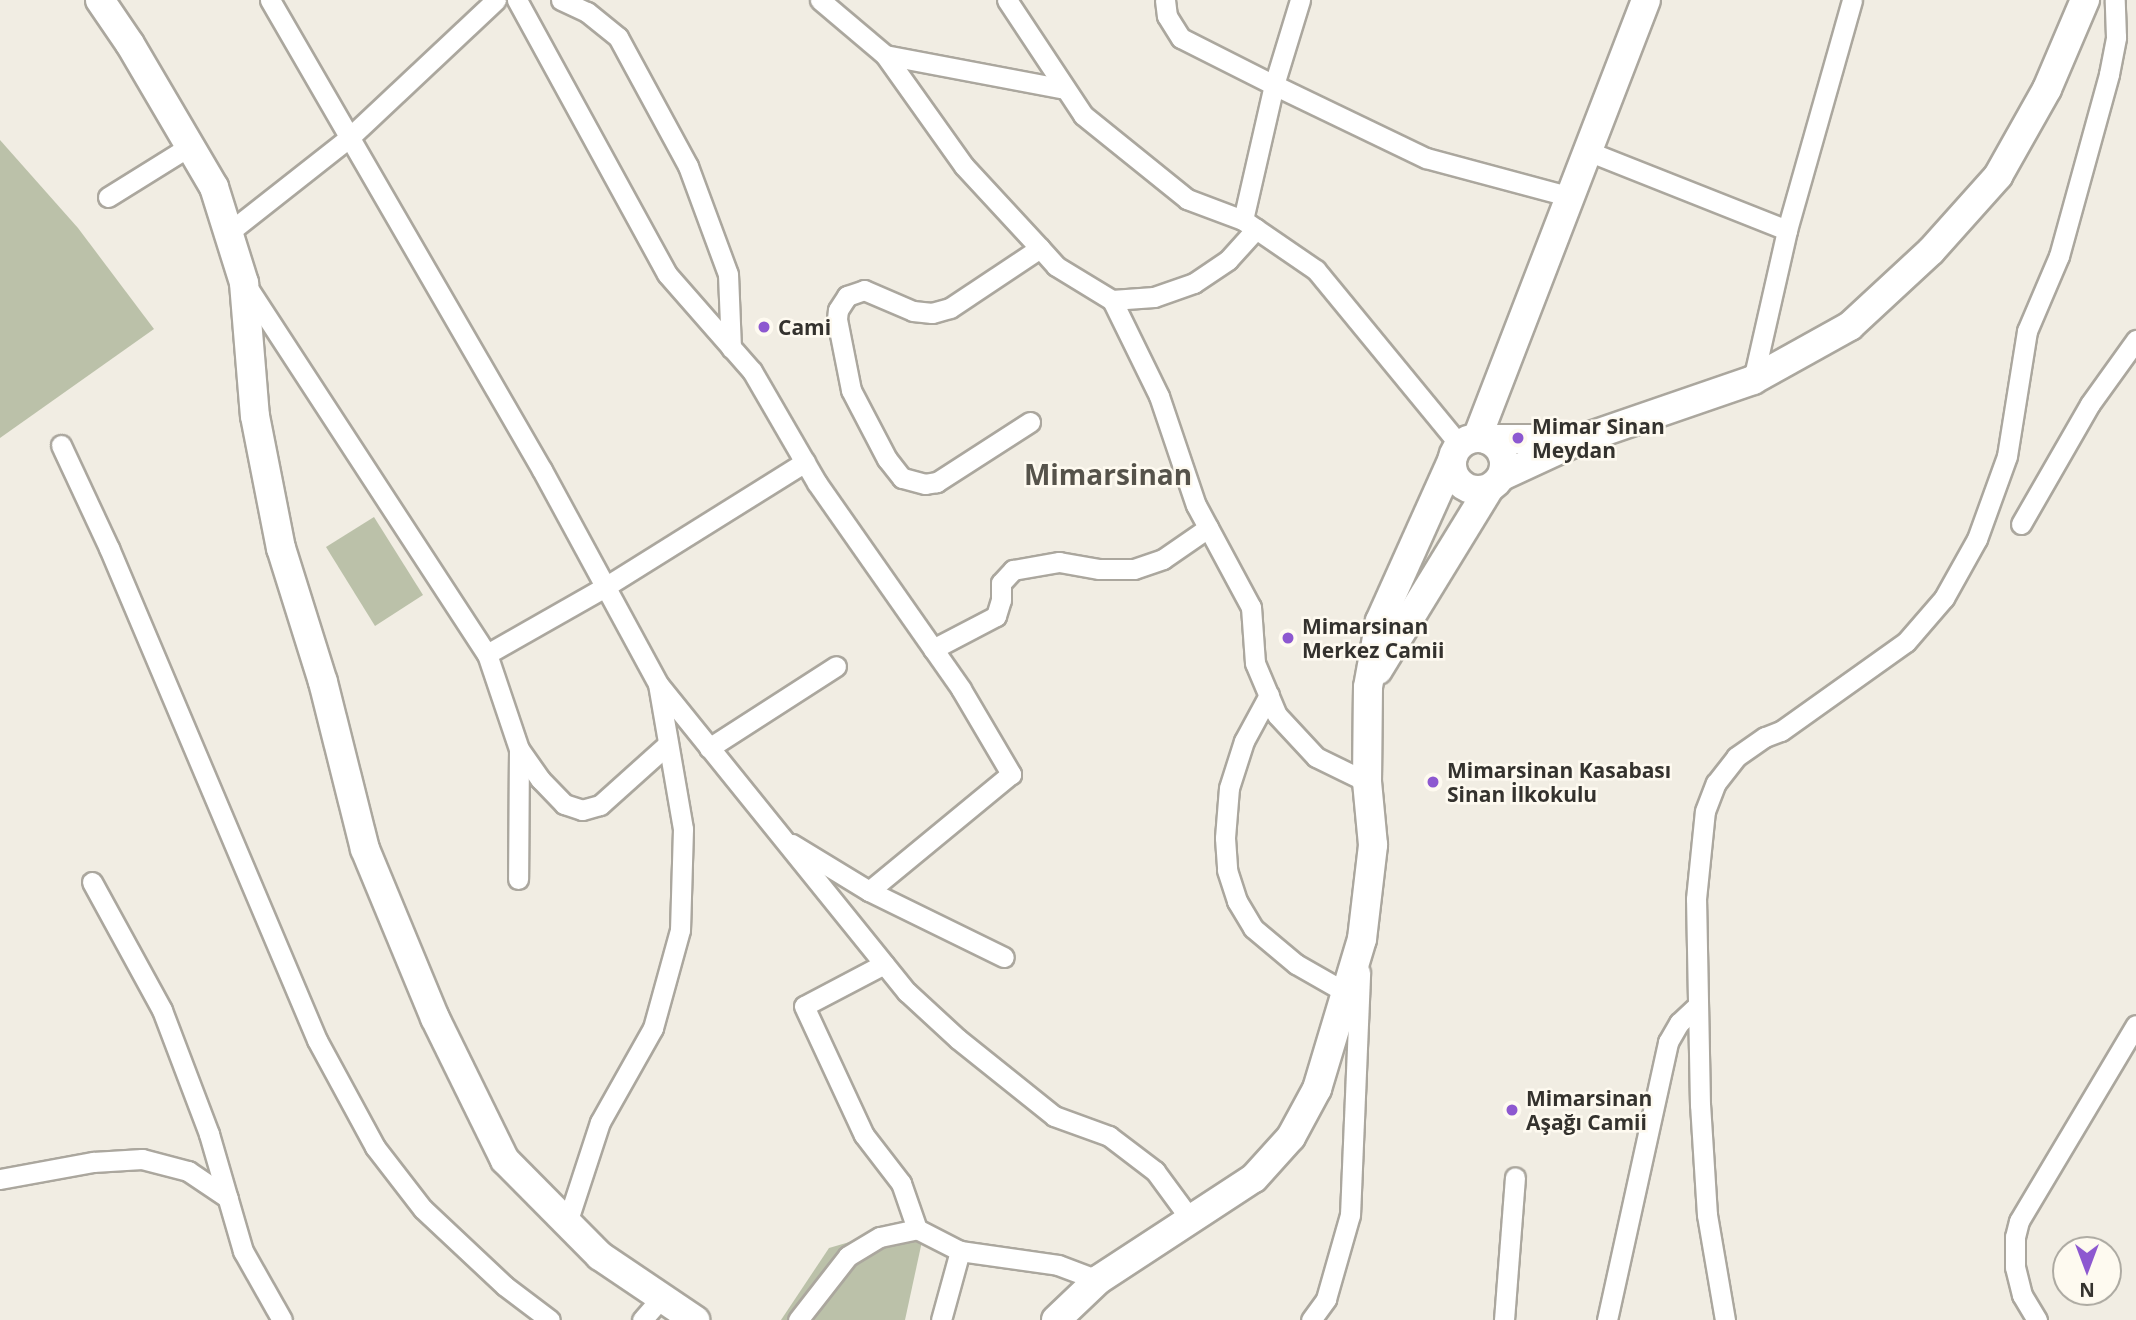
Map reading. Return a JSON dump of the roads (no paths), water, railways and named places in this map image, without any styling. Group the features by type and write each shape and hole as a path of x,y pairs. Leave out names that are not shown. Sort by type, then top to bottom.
{"street":[{"path":"100,0 130,44 214,187 244,283 255,416 281,548 323,682 365,849 435,1018 505,1160 600,1256 695,1320"},
{"path":"270,0 542,470 658,684 907,992 958,1039 1054,1116 1109,1136 1155,1171 1191,1220"},
{"path":"228,233 350,137 496,0"},
{"path":"517,0 667,274 752,371 805,462 961,689 1011,774 869,891"},
{"path":"561,0 587,12 618,37 688,166 728,274 731,348"},
{"path":"820,0 885,55 964,166 1056,266 1112,300 1159,396 1196,505 1251,607 1255,663 1277,715 1316,757 1367,782"},
{"path":"1165,0 1167,16 1181,38 1274,85 1426,158 1572,197"},
{"path":"1112,300 1154,297 1194,283 1228,260 1249,225 1274,85 1300,0"},
{"path":"1311,1320 1326,1298 1350,1215 1362,939 1373,845 1367,782 1368,687 1380,621 1469,446 1590,152 1646,0"},
{"path":"1753,380 1787,230 1852,0"},
{"path":"1469,446 1452,470 1462,485 1471,490 1495,482 1582,439 1753,380 1850,326 1931,251 1989,186 2047,89 2085,0"},
{"path":"1725,1320 1707,1215 1696,1007 1698,862 1705,811 1716,783 1749,746 1781,731 1906,642 1926,621 1953,584 1990,508 2013,430 2027,331 2059,256 2109,74 2116,37 2115,0"},
{"path":"1006,1 1083,116 1187,199 1249,225 1316,270 1469,446 1500,450 1505,467 1368,687"},
{"path":"885,55 1065,89"},
{"path":"108,197 190,146"},
{"path":"1590,152 1787,230"},
{"path":"1030,422 937,481 925,484 902,478 887,459 851,390 837,319 841,302 847,296 864,290 913,311 932,313 950,308 1040,248"},
{"path":"244,283 487,654 519,749 540,779 564,804 582,810 600,805 668,744"},
{"path":"2021,524 2090,404 2136,340"},
{"path":"1469,446 1582,439"},
{"path":"61,445 109,548 317,1040 375,1147 423,1209 505,1286 550,1320"},
{"path":"487,654 605,587 805,462"},
{"path":"933,649 996,616 1001,583 1013,570 1059,562 1099,569 1135,569 1163,559 1208,527"},
{"path":"709,748 836,666"},
{"path":"567,1223 600,1122 653,1028 680,930 682,829 658,684"},
{"path":"1269,695 1244,741 1229,788 1225,838 1227,870 1237,901 1254,928 1296,964 1345,992"},
{"path":"518,879 519,749"},
{"path":"781,837 869,891 1004,957"},
{"path":"92,882 162,1010 209,1133 243,1251 282,1320"},
{"path":"1056,1320 1098,1280 1254,1178 1291,1137 1317,1089 1362,939"},
{"path":"884,964 804,1006 864,1135 901,1183 916,1229"},
{"path":"1607,1320 1668,1042 1679,1023 1696,1007"},
{"path":"2037,1320 2022,1295 2016,1275 2014,1253 2019,1221 2136,1025"},
{"path":"0,1179 93,1161 142,1159 188,1171 228,1198"},
{"path":"1504,1320 1515,1177"},
{"path":"798,1320 848,1256 880,1237 916,1229 960,1251 1058,1265 1098,1280"},
{"path":"941,1320 960,1251"},
{"path":"642,1320 661,1298"}],"place":[{"name":"Cami","path":"764,327"},
{"name":"Mimar Sinan Meydan","path":"1518,438"},
{"name":"Mimarsinan Merkez Camii","path":"1288,638"},
{"name":"Mimarsinan Kasabası Sinan İlkokulu","path":"1433,782"},
{"name":"Mimarsinan Aşağı Camii","path":"1512,1110"}],"district":[{"name":"Mimarsinan","path":"1108,474"}]}
